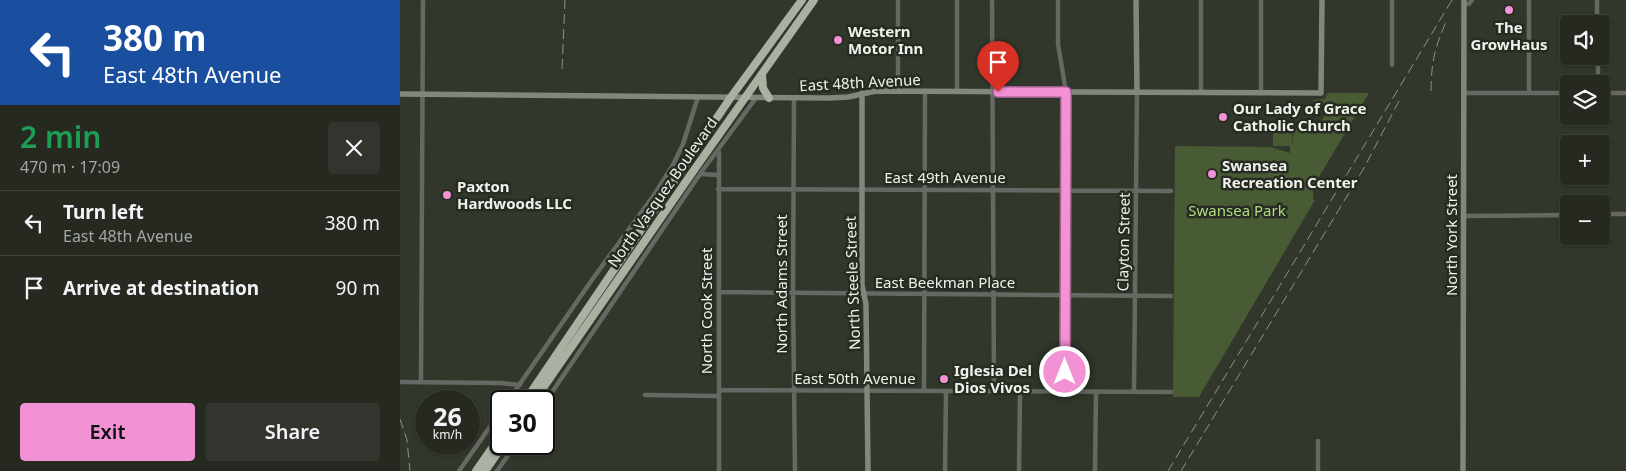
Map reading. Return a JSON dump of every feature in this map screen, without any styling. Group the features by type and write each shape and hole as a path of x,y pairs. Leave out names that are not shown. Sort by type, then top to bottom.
{"highway":[{"name":"North Vasquez Boulevard","path":"532,390 731,97 802,0"},
{"name":"North Vasquez Boulevard","path":"542,390 697,172 814,0"},
{"path":"762,74 763,88 769,98"},
{"path":"476,471 490,451"},
{"path":"485,471 496,455"}],"street":[{"path":"421,382 422,0"},
{"path":"898,0 898,91"},
{"path":"957,92 958,0"},
{"path":"992,0 994,392"},
{"path":"1058,0 1058,44 1066,92 1065,392"},
{"path":"1136,0 1137,92"},
{"path":"1201,0 1201,92"},
{"path":"1261,0 1261,93"},
{"name":"East 48th Avenue","path":"400,94 794,98 848,97 870,92 898,91 1322,93 1322,0"},
{"path":"1392,0 1392,65"},
{"path":"1464,2 1470,4 1472,0"},
{"path":"1529,0 1529,93"},
{"path":"1597,0 1598,15"},
{"name":"North York Street","path":"1463,471 1464,2"},
{"path":"924,391 925,92"},
{"name":"Clayton Street","path":"1134,392 1137,92"},
{"path":"1464,93 1560,93"},
{"path":"1610,93 1626,93"},
{"name":"North Steele Street","path":"862,94 862,285 866,304 868,471"},
{"path":"516,390 664,180 683,144 698,97"},
{"path":"553,390 697,172 719,150 756,98"},
{"name":"North Adams Street","path":"794,98 793,293 795,471"},
{"name":"North Cook Street","path":"719,150 719,471"},
{"path":"697,172 718,175"},
{"name":"East 49th Avenue","path":"718,189 1171,191"},
{"path":"1610,214 1626,214"},
{"path":"1463,216 1560,215"},
{"name":"East Beekman Place","path":"718,292 1171,296"},
{"path":"400,382 501,383 520,385"},
{"name":"East 50th Avenue","path":"645,396 794,390 1171,392"},
{"path":"945,471 946,391"},
{"path":"1019,471 1020,392"},
{"path":"1095,471 1096,392"},
{"path":"459,471 490,427"},
{"path":"1318,441 1318,471"},
{"path":"497,471 508,455"}],"green space":[{"name":"Swansea Park","path":"1327,93 1369,93 1313,187 1313,199 1315,200 1199,397 1173,397 1175,146 1271,147 1290,153 1290,146 1273,146 1273,133 1292,133 1293,146 1293,128 1318,128 1318,122 1321,122 1324,116 1333,116 1334,105 1316,105 1313,100 1325,99"}],"railway":[{"path":"562,69 565,0"},
{"path":"1168,471 1452,0"},
{"path":"1431,91 1434,55 1447,20"},
{"path":"1181,471 1364,168 1399,101"},
{"path":"400,419 407,440 410,471"}],"place":[{"name":"The GrowHaus","path":"1509,10"},
{"name":"Western Motor Inn","path":"838,40"},
{"name":"Our Lady of Grace Catholic Church","path":"1223,117"},
{"name":"Swansea Recreation Center","path":"1212,174"},
{"name":"Paxton Hardwoods LLC","path":"447,195"},
{"name":"Iglesia Del Dios Vivos","path":"944,379"}],"route":[{"path":"998,92 1066,92 1065,372"}]}
